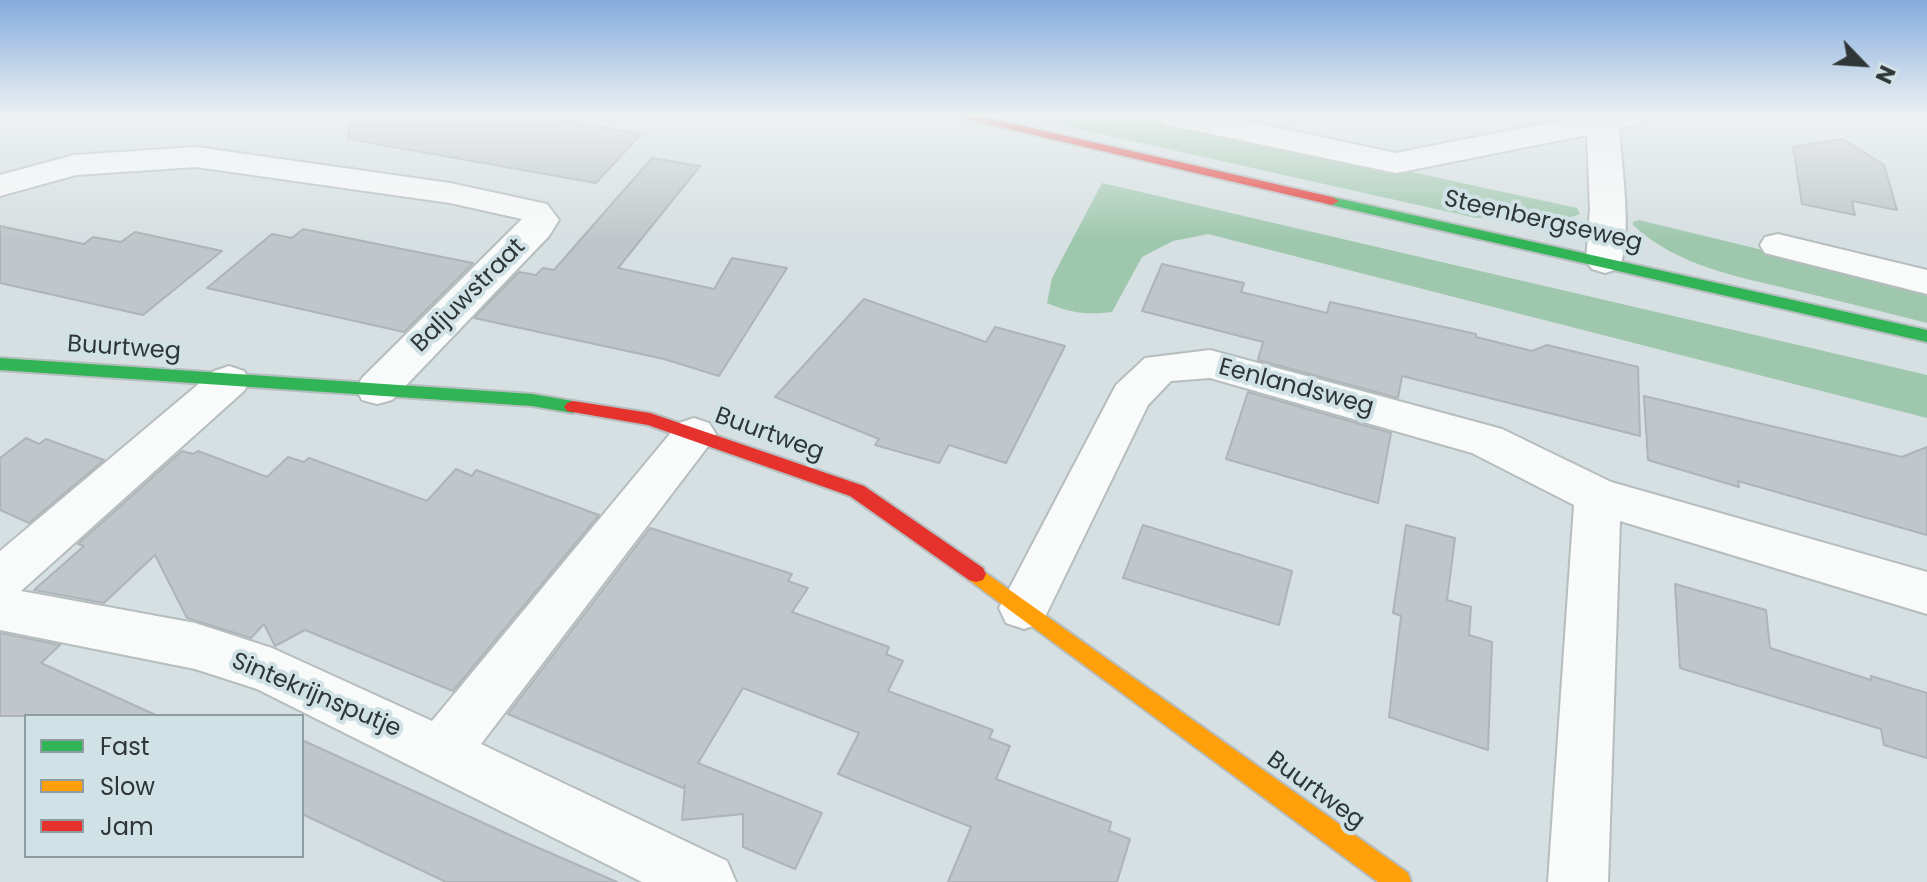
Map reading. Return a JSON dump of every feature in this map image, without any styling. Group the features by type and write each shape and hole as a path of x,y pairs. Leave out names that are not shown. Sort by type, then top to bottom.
{"street":[{"name":"Baljuwstraat","path":"0,186 74,165 194,157"},
{"name":"Baljuwstraat","path":"197,157 436,191 535,211 541,220 530,235 377,389"},
{"name":"Steenbergseweg","path":"1143,157 1927,336"},
{"path":"1368,157 1396,163 1424,157"},
{"path":"1605,261 1610,157"},
{"path":"1778,245 1927,282"},
{"name":"Buurtweg","path":"0,364 532,400 650,419 857,491 1024,608 1389,878"},
{"name":"Eenlandsweg","path":"1024,608 1131,396 1160,368 1210,364 1486,441 1598,496 1927,593"},
{"path":"0,580 229,381"},
{"path":"442,751 694,434"},
{"path":"1578,882 1598,496"},
{"name":"Sintekrijnsputje","path":"0,609 195,646 272,671 706,882"}],"green space":[{"path":"1204,157 1344,157 1577,208 1580,214 1540,221 1476,218"},
{"path":"1102,183 1927,375 1927,418 1208,234 1173,241 1142,257 1112,312 1079,312 1047,303 1052,278"},
{"path":"1639,220 1927,290 1927,323 1712,269 1651,239 1633,225"}],"building":[{"path":"450,157 620,157 596,183"},
{"path":"1795,157 1872,157 1884,165 1897,210 1852,201 1855,215 1802,204"},
{"path":"652,158 700,166 618,268 714,289 732,258 787,268 719,376 664,359 474,318 519,272 536,275 543,268 554,270"},
{"path":"0,226 84,244 93,237 121,242 135,232 222,251 143,315 0,283"},
{"path":"303,229 473,263 404,332 207,288 272,234 292,238"},
{"path":"1162,264 1244,283 1241,292 1327,313 1330,302 1476,334 1476,337 1532,351 1547,345 1638,367 1640,436 1402,376 1398,398 1258,360 1263,342 1142,311"},
{"path":"864,299 986,342 995,327 1065,346 1006,463 949,445 939,463 875,445 879,439 775,397"},
{"path":"1248,392 1391,433 1378,503 1226,459"},
{"path":"1644,396 1902,457 1927,447 1927,535 1738,481 1739,487 1648,460"},
{"path":"26,438 39,444 46,439 104,460 29,523 0,510 0,458"},
{"path":"182,451 193,454 198,451 267,477 288,457 304,462 309,458 427,501 456,469 472,476 476,470 599,515 453,691 305,630 275,646 264,624 251,638 187,618 155,555 104,603 34,590 84,546 78,544"},
{"path":"1143,525 1292,571 1279,625 1123,578"},
{"path":"1406,525 1455,538 1447,600 1471,607 1469,635 1492,642 1488,750 1389,717 1401,616 1393,613"},
{"path":"650,528 792,574 788,581 808,588 792,612 889,647 886,654 903,661 888,691 993,730 989,738 1010,746 996,779 1111,822 1109,831 1130,839 1117,882 948,882 971,827 838,774 859,733 743,688 698,763 822,813 795,869 743,847 743,814 682,820 685,785 683,788 508,714"},
{"path":"1675,584 1766,610 1770,648 1871,680 1871,676 1927,693 1927,758 1884,745 1881,729 1680,668"},
{"path":"0,633 60,645 41,663 154,714 24,714 0,716"},
{"path":"304,741 617,882 446,882 304,815"}],"traffic: fast":[{"path":"1332,201 1927,336"},
{"path":"0,364 532,400 573,407"}],"traffic: slow":[{"path":"976,574 1399,882"}],"traffic: jam":[{"path":"1140,157 1332,201"},
{"path":"573,407 650,419 857,491 976,574"}]}
